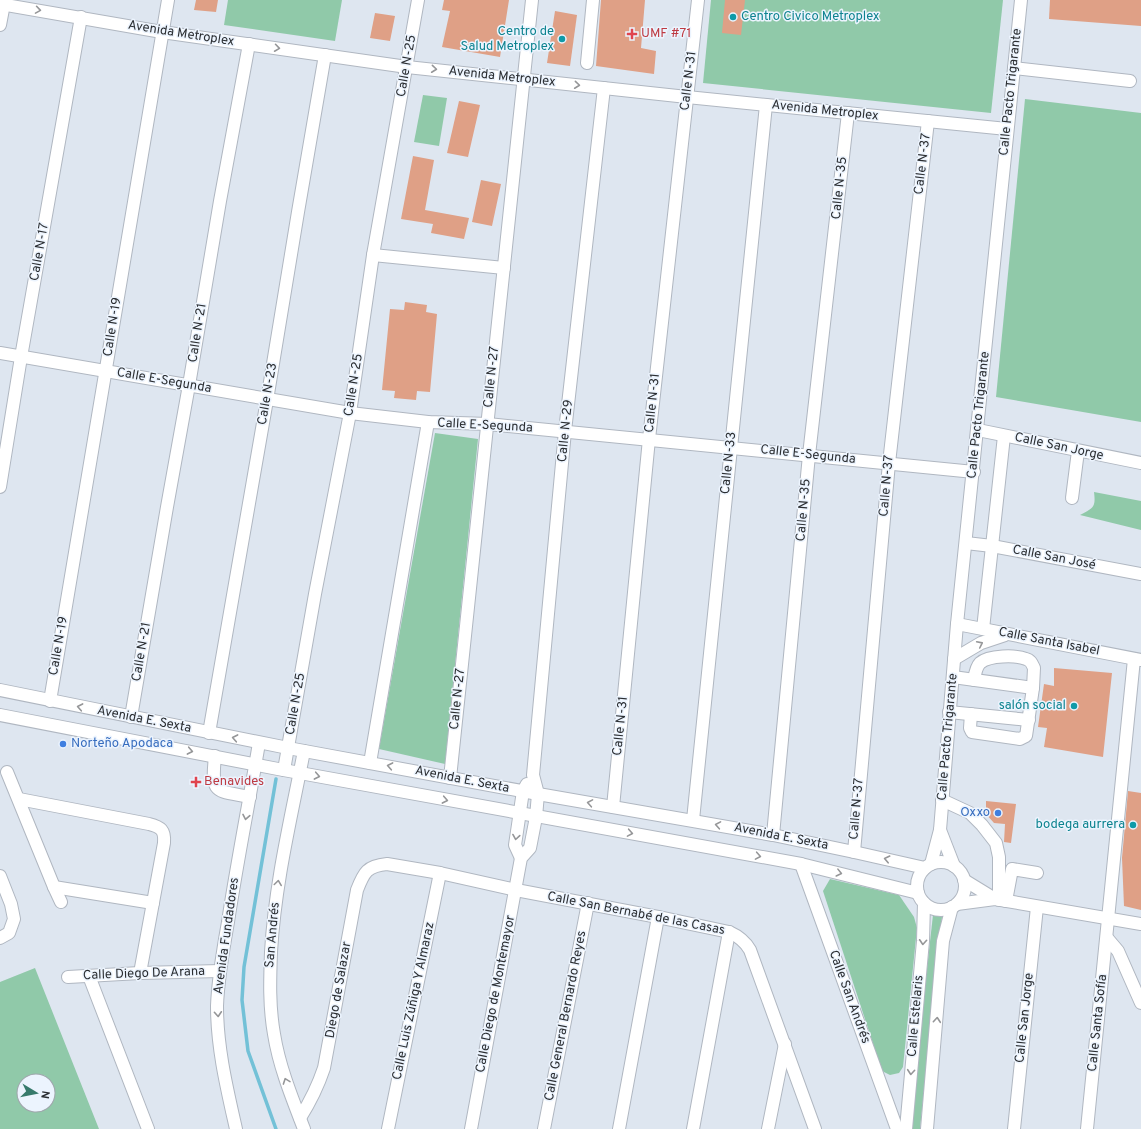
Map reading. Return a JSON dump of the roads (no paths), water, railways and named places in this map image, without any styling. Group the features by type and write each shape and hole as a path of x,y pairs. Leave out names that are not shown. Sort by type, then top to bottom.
{"street":[{"name":"Calle N-19","path":"50,701 168,0"},
{"name":"Calle N-25","path":"284,770 315,594 350,413 373,255 408,67 418,0"},
{"name":"Calle N-27","path":"450,778 532,0"},
{"path":"587,63 593,0"},
{"name":"Calle N-31","path":"613,807 649,439 698,0"},
{"name":"Calle Pacto Trigarante","path":"928,866 940,830 957,624 974,472 1021,0"},
{"name":"Avenida Metroplex","path":"2,4 162,32 408,67 1008,129"},
{"path":"0,25 2,4"},
{"name":"Calle N-17","path":"0,487 21,357 81,17"},
{"name":"Calle N-21","path":"131,717 166,507 190,385 220,201 249,44"},
{"name":"Calle N-23","path":"209,733 268,400 325,55"},
{"path":"1014,68 1130,81"},
{"name":"Calle N-29","path":"536,817 538,794 533,775 565,431 604,88"},
{"name":"Calle N-33","path":"693,820 766,105"},
{"name":"Calle N-35","path":"773,835 809,455 848,113"},
{"name":"Calle N-37","path":"854,852 889,464 928,121"},
{"path":"373,255 504,268"},
{"name":"Calle E-Segunda","path":"0,353 350,413 428,422 488,424 565,431 974,472"},
{"path":"370,763 428,422"},
{"name":"Calle San Jorge","path":"978,430 1078,452 1141,463"},
{"path":"983,629 1004,436"},
{"path":"1072,498 1078,452"},
{"name":"Calle San José","path":"966,543 992,546 1141,574"},
{"name":"Calle Santa Isabel","path":"957,624 1138,659"},
{"path":"954,659 981,643 1008,634"},
{"path":"970,714 970,728 972,732 1020,739 1026,736 1033,688 1034,668 1031,662 1027,659 1002,656 991,657 977,666 974,680"},
{"name":"Calle Santa Sofía","path":"1087,1129 1106,938 1138,659"},
{"path":"953,677 1033,688"},
{"name":"Avenida E. Sexta","path":"0,690 259,743 538,794 693,820 928,866"},
{"path":"949,712 1029,720"},
{"name":"Avenida E. Sexta","path":"0,715 536,817 801,864 921,898"},
{"name":"Avenida Fundadores","path":"236,1129 219,1039 217,1007 220,971 233,889 259,743"},
{"name":"San Andrés","path":"302,1123 284,1075 274,1034 269,988 273,920 280,874 304,751"},
{"path":"215,756 213,775 214,784 217,789 250,797"},
{"path":"7,772 61,902"},
{"name":"Calle N-29","path":"523,791 533,775"},
{"name":"Calle Diego de Montemayor","path":"521,858 514,845 523,791"},
{"path":"19,799 157,826 164,836 140,973"},
{"path":"942,800 970,813 996,843 999,857 1000,900"},
{"name":"Calle Diego de Montemayor","path":"471,1129 521,858 530,848 536,817"},
{"name":"Calle Pacto Trigarante","path":"940,830 954,866"},
{"path":"954,905 963,895 964,880 962,874 954,866 947,863 939,862 928,866 920,875 917,884 921,898 932,908 942,910 954,905 1000,900 1141,924"},
{"name":"Calle San Bernabé de las Casas","path":"376,865 387,864 440,873 516,890 729,932 739,937 748,946 815,1129"},
{"name":"Calle San Andrés","path":"801,864 897,1129"},
{"name":"Diego de Salazar","path":"302,1123 324,1068 357,890 362,877 368,869 376,865"},
{"path":"1000,900 1012,869 1037,873"},
{"name":"Calle Luis Zúñiga Y Almaraz","path":"388,1129 440,873"},
{"path":"0,876 11,904 14,919 9,933 0,938"},
{"path":"964,880 1000,900"},
{"path":"54,887 153,903"},
{"name":"Calle Estelaris","path":"906,1129 924,941 921,898"},
{"name":"Calle General Bernardo Reyes","path":"544,1129 588,903"},
{"name":"Calle Estelaris","path":"927,1129 944,941 954,905"},
{"name":"Calle San Jorge","path":"1014,1129 1037,907"},
{"path":"619,1129 658,917"},
{"path":"693,1129 729,932"},
{"path":"1106,938 1118,950 1141,1003"},
{"name":"Calle Diego De Arana","path":"68,977 220,971"},
{"path":"89,976 148,1129"},
{"path":"768,1129 784,1044"}],"waterway":[{"path":"276,779 244,967 242,1000 248,1051 276,1129"}],"place":[{"name":"Centro Civico Metroplex","path":"733,17"},
{"name":"UMF #71","path":"632,34"},
{"name":"Centro de Salud Metroplex","path":"562,39"},
{"name":"salón social","path":"1074,706"},
{"name":"Norteño Apodaca","path":"63,744"},
{"name":"Benavides","path":"196,782"},
{"name":"Oxxo","path":"998,813"},
{"name":"bodega aurrera","path":"1133,825"}]}
